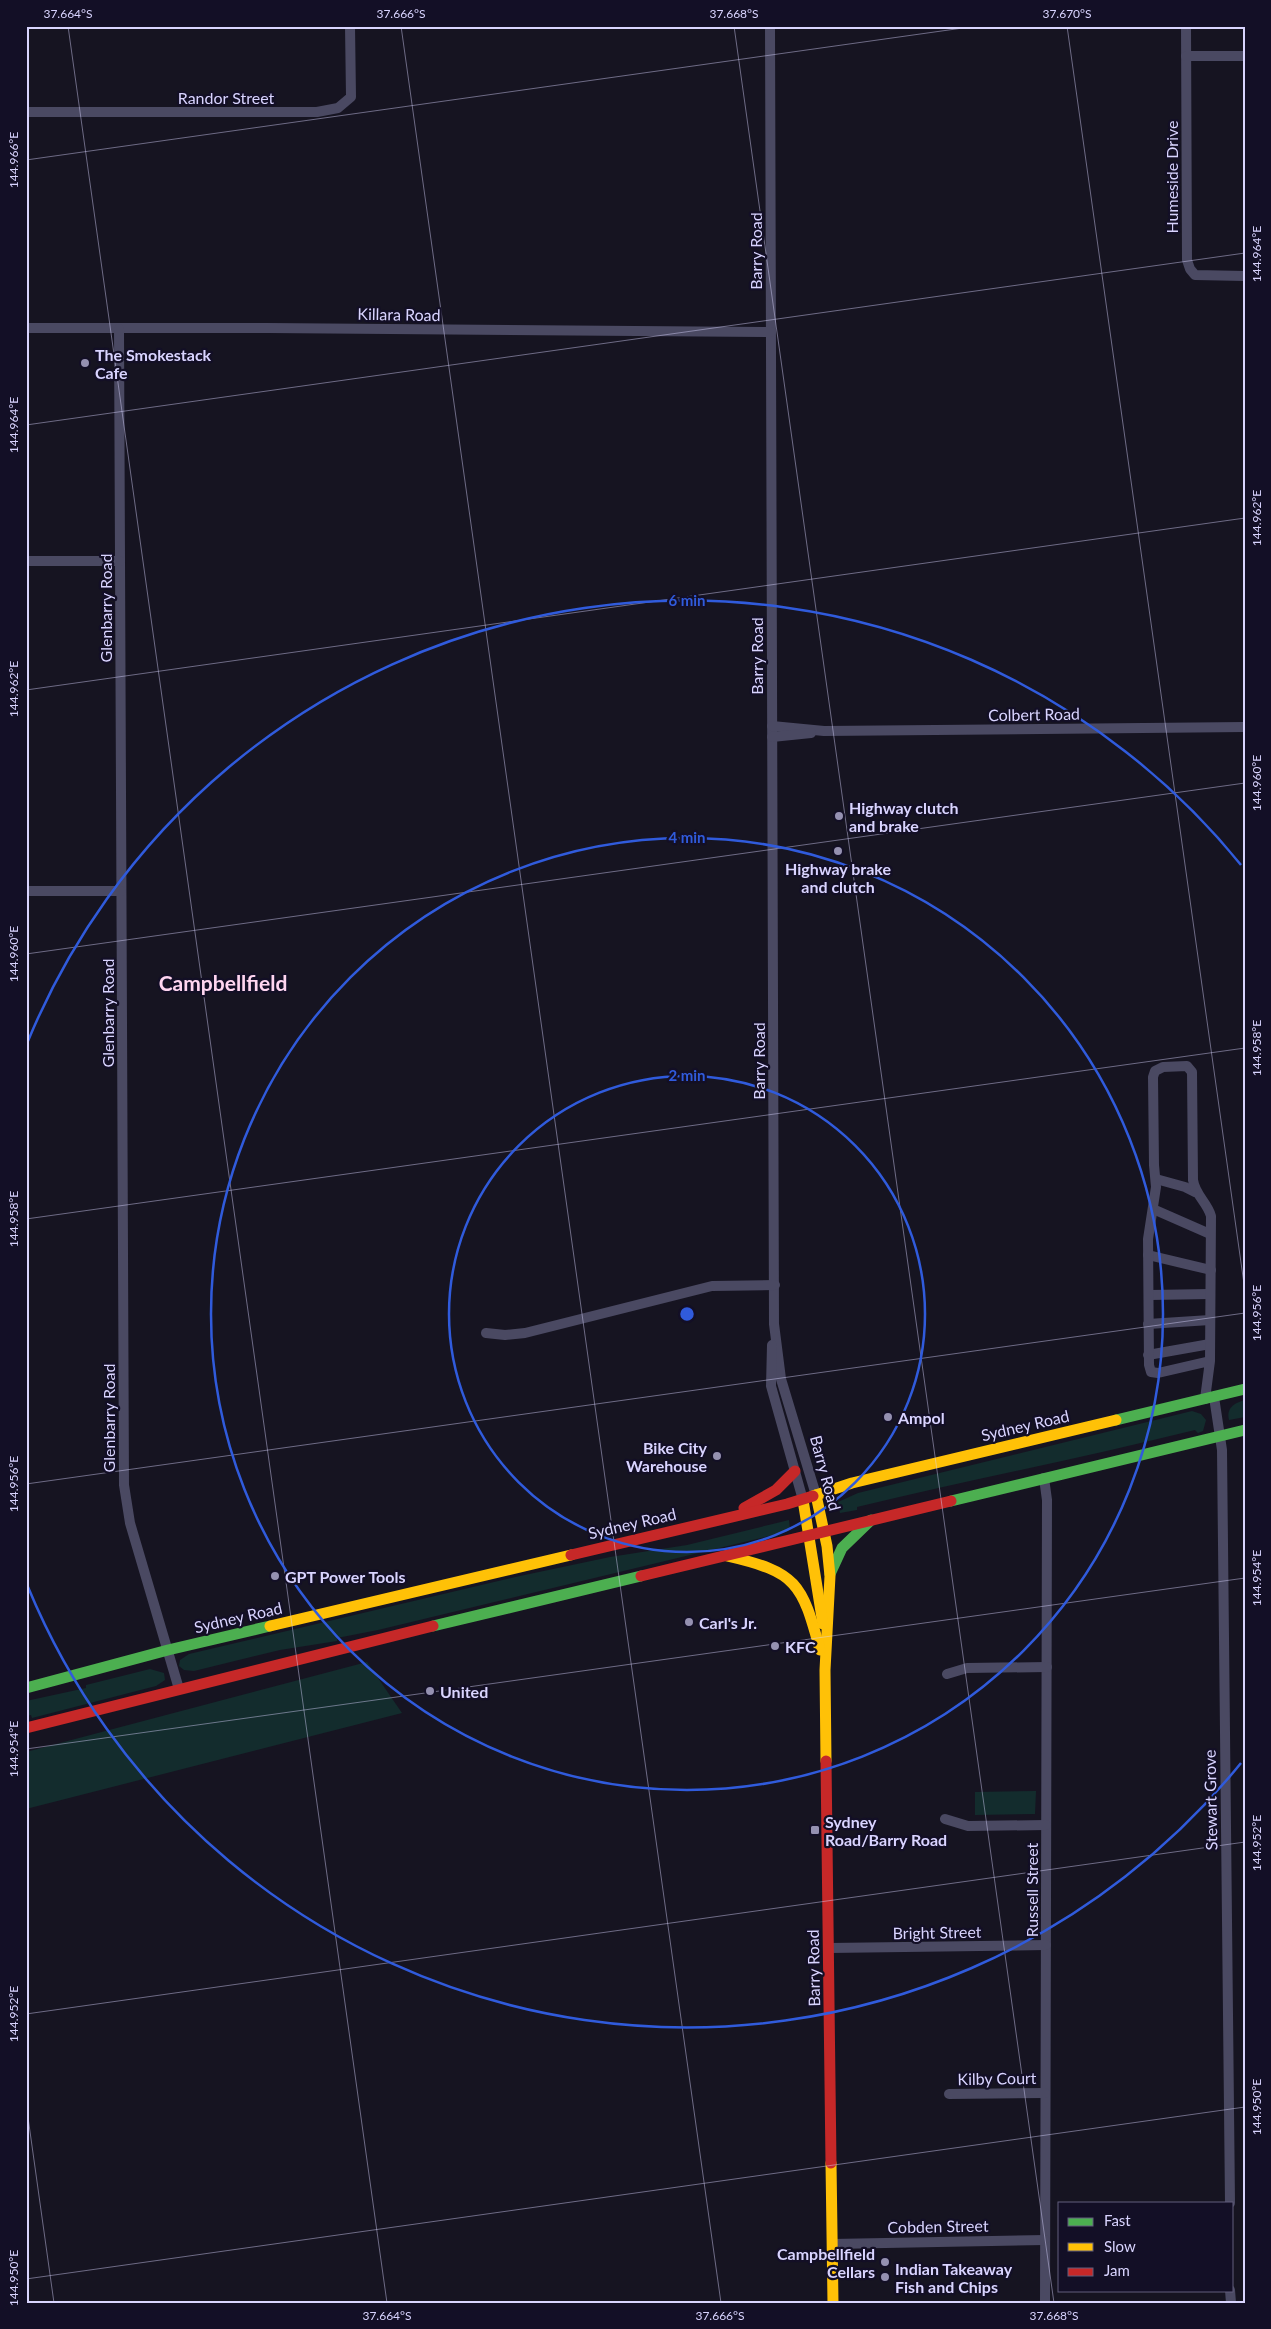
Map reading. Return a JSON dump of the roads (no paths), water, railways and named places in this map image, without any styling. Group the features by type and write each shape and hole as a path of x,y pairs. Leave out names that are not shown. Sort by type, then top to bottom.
{"main road":[{"name":"Sydney Road","path":"26,1688 168,1650 803,1500 852,1483 1245,1389"},
{"path":"26,1728 179,1689 1245,1430"},
{"path":"723,1519 776,1490 795,1471"},
{"name":"Barry Road","path":"816,1495 824,1532 829,1577 829,1604 825,1634 825,1670 833,2303"},
{"name":"Barry Road","path":"803,1500 825,1634"},
{"path":"829,1577 842,1548 871,1520"},
{"path":"726,1556 749,1560 777,1570 797,1584 808,1603 825,1670"}],"street":[{"name":"Randor Street","path":"26,112 317,112 338,108 351,97 350,26"},
{"name":"Barry Road","path":"770,26 775,1286 771,1386 803,1500"},
{"name":"Humeside Drive","path":"1186,26 1187,245 1190,269 1200,276 1245,276"},
{"path":"1186,56 1245,56"},
{"name":"Killara Road","path":"26,328 771,332"},
{"name":"Glenbarry Road","path":"119,329 124,1492 130,1523 179,1689"},
{"path":"26,561 120,561"},
{"name":"Colbert Road","path":"772,726 824,730 1245,727"},
{"name":"Colbert Road","path":"772,736 824,730"},
{"path":"26,891 121,891"},
{"path":"1195,1192 1192,1172 1192,1072 1187,1066 1160,1068 1154,1074 1156,1179 1153,1209 1148,1230 1150,1296 1148,1355 1150,1369 1154,1373 1210,1361"},
{"path":"1156,1179 1185,1187 1195,1192"},
{"name":"Stewart Grove","path":"1195,1192 1210,1212 1210,1398 1221,1436 1230,2202"},
{"path":"1153,1209 1210,1234"},
{"path":"1148,1255 1210,1270"},
{"path":"486,1333 505,1335 525,1333 712,1286 775,1286"},
{"path":"1150,1296 1210,1294"},
{"path":"1148,1324 1210,1320"},
{"name":"Barry Road","path":"774,1324 781,1379 816,1495"},
{"path":"1148,1355 1210,1344"},
{"name":"Russell Street","path":"1044,1478 1047,1500 1045,2303"},
{"path":"947,1674 967,1668 1047,1667"},
{"path":"945,1819 968,1826 1046,1826"},
{"name":"Bright Street","path":"828,1948 1046,1945"},
{"name":"Kilby Court","path":"949,2094 1045,2093"},
{"name":"Cobden Street","path":"832,2244 1045,2240"}],"place":[{"name":"The Smokestack Cafe","path":"85,363"},
{"name":"Highway clutch and brake","path":"839,816"},
{"name":"Highway brake and clutch","path":"838,851"},
{"name":"Ampol","path":"888,1417"},
{"name":"Bike City Warehouse","path":"717,1456"},
{"name":"GPT Power Tools","path":"275,1576"},
{"name":"Carl's Jr.","path":"689,1622"},
{"name":"KFC","path":"775,1646"},
{"name":"United","path":"430,1691"},
{"name":"Sydney Road/Barry Road","path":"815,1830"},
{"name":"Campbellfield Cellars","path":"885,2262"},
{"name":"Indian Takeaway Fish and Chips","path":"885,2277"}],"district":[{"name":"Campbellfield","path":"223,982"}]}
